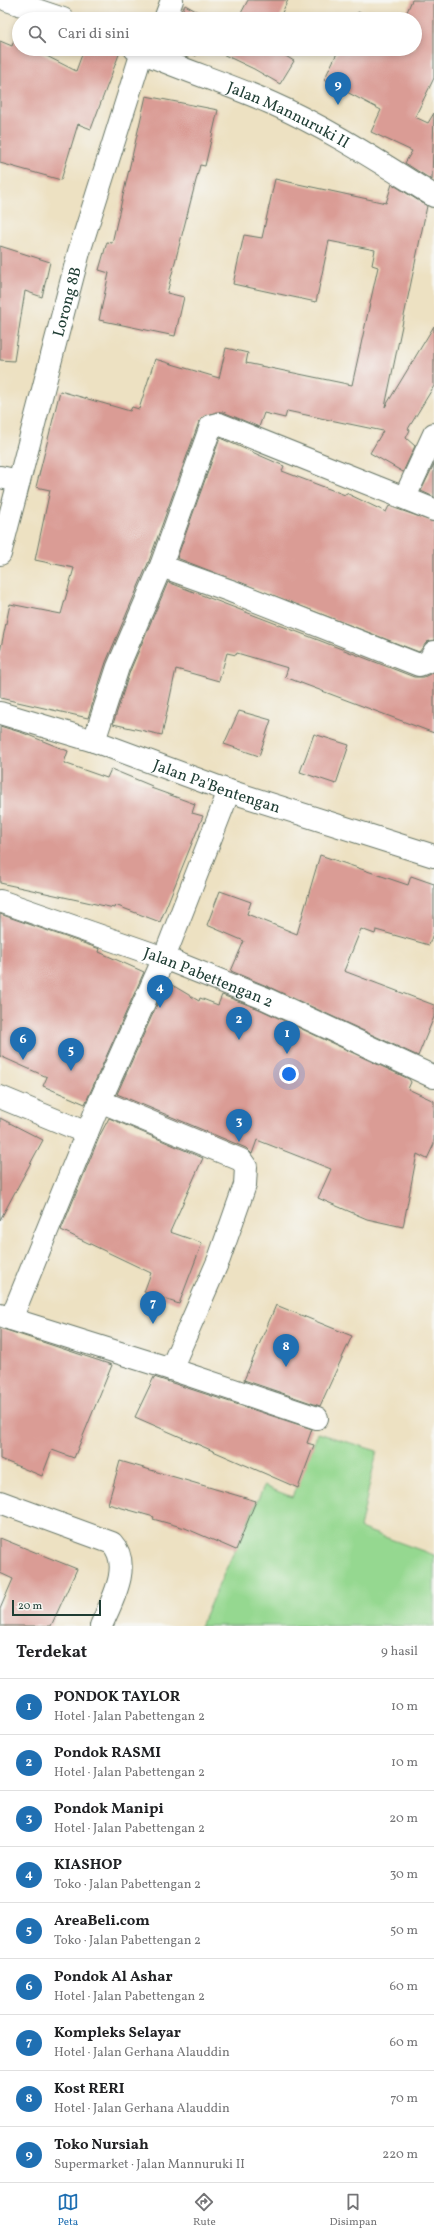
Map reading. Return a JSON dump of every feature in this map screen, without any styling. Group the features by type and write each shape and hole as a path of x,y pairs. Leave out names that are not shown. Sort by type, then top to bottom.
{"street":[{"path":"7,0 42,12"},
{"path":"167,12 172,0"},
{"name":"Lorong 8B","path":"0,554 10,479 79,252 143,56"},
{"name":"Jalan Mannuruki II","path":"157,56 272,103 375,159 434,196"},
{"path":"94,741 118,667 161,566 209,428 213,425 219,424 405,497 434,510"},
{"path":"405,497 434,434"},
{"path":"161,566 231,591 419,665 429,661 434,652"},
{"name":"Jalan Pa'Bentengan","path":"0,713 94,741 229,790 434,856"},
{"path":"229,790 164,958 6,1317 171,1368 317,1418"},
{"name":"Jalan Pabettengan 2","path":"0,901 164,958 264,998 434,1077"},
{"path":"0,1097 87,1133"},
{"path":"100,1101 241,1160 246,1167 246,1185 219,1259 171,1368"},
{"path":"0,1502 112,1543 120,1552 122,1562 116,1592 101,1626"}],"green space":[{"path":"318,1433 377,1451 360,1528 434,1555 434,1626 200,1626 264,1486 292,1497"}],"building":[{"path":"248,0 288,0 282,12 242,12"},
{"path":"412,0 434,0 434,78 415,117 428,123 434,113 432,180 405,163 412,151 371,132 381,110 324,80 336,56 422,56 422,12 407,12"},
{"path":"185,5 198,12 182,12"},
{"path":"0,41 12,46 12,56 47,56 76,71 81,56 118,56 91,129 78,124 61,180 0,163"},
{"path":"227,56 286,56 294,61 280,84"},
{"path":"146,96 218,110 205,166 200,165 167,293 184,297 175,336 99,320 109,273 99,270 107,242 112,243"},
{"path":"275,179 386,203 392,184 427,206 385,407 434,326 434,386 408,429 410,430 406,438 415,446 403,472 370,453 383,431 287,411 285,418 264,413 259,427 223,412 216,412 203,417 199,422 149,561 106,662 88,718 0,698 0,652 10,604 61,614 74,568 35,560 50,490 36,487 60,391 130,411 132,407 139,409 155,359 219,378 226,348 248,353 246,363 352,385 378,267 372,265 375,250 329,241 316,302 233,284 244,235 262,238"},
{"path":"0,246 50,262 42,297 25,291 14,361 0,360"},
{"path":"220,438 284,466 282,471 345,495 346,493 386,512 389,506 434,522 434,640 427,642 419,652 177,558"},
{"path":"434,464 434,497 421,491"},
{"path":"168,582 414,677 424,677 434,672 434,733 285,677 288,668 237,653 236,655 227,653 219,681 176,669 162,735 113,724 130,671"},
{"path":"239,711 271,720 259,756 224,744"},
{"path":"0,726 23,733 68,751 64,763 107,778 111,769 152,786 151,788 195,804 192,813 203,816 160,922 115,905 114,908 0,883"},
{"path":"314,734 349,745 336,784 300,772"},
{"path":"320,855 408,885 411,876 434,884 434,931 429,945 376,930 375,934 361,929 344,971 434,1005 434,1017 418,1056 231,971 244,941 207,925 220,891 251,902 247,914 297,934"},
{"path":"0,914 100,949 99,952 144,972 85,1104 43,1086 47,1077 0,1056"},
{"path":"167,982 199,1001 200,998 218,1005 222,995 259,1009 409,1079 411,1082 408,1089 434,1101 434,1144 427,1159 417,1154 403,1227 367,1219 318,1198 331,1169 257,1140 252,1154 246,1148 117,1094"},
{"path":"0,1118 43,1140 0,1220"},
{"path":"109,1118 203,1158 170,1232 202,1243 179,1304 144,1292 151,1273 61,1230 100,1135"},
{"path":"276,1305 352,1336 320,1406 244,1380"},
{"path":"0,1328 112,1365 74,1458 52,1450 42,1476 0,1459"},
{"path":"154,1377 312,1429 307,1443 314,1445 298,1488 135,1417"},
{"path":"120,1461 256,1501 236,1550 185,1528 153,1519 154,1517 108,1504"},
{"path":"0,1538 77,1569 51,1626 0,1626 0,1609 13,1579 0,1573"}],"place":[{"name":"Toko Nursiah","path":"338,105"},
{"name":"KIASHOP","path":"160,1008"},
{"name":"Pondok RASMI","path":"239,1040"},
{"name":"PONDOK TAYLOR","path":"287,1054"},
{"name":"Pondok Al Ashar","path":"23,1060"},
{"name":"AreaBeli.com","path":"71,1071"},
{"name":"Pondok Manipi","path":"239,1142"},
{"name":"Kompleks Selayar","path":"153,1324"},
{"name":"Kost RERI","path":"286,1367"}]}
